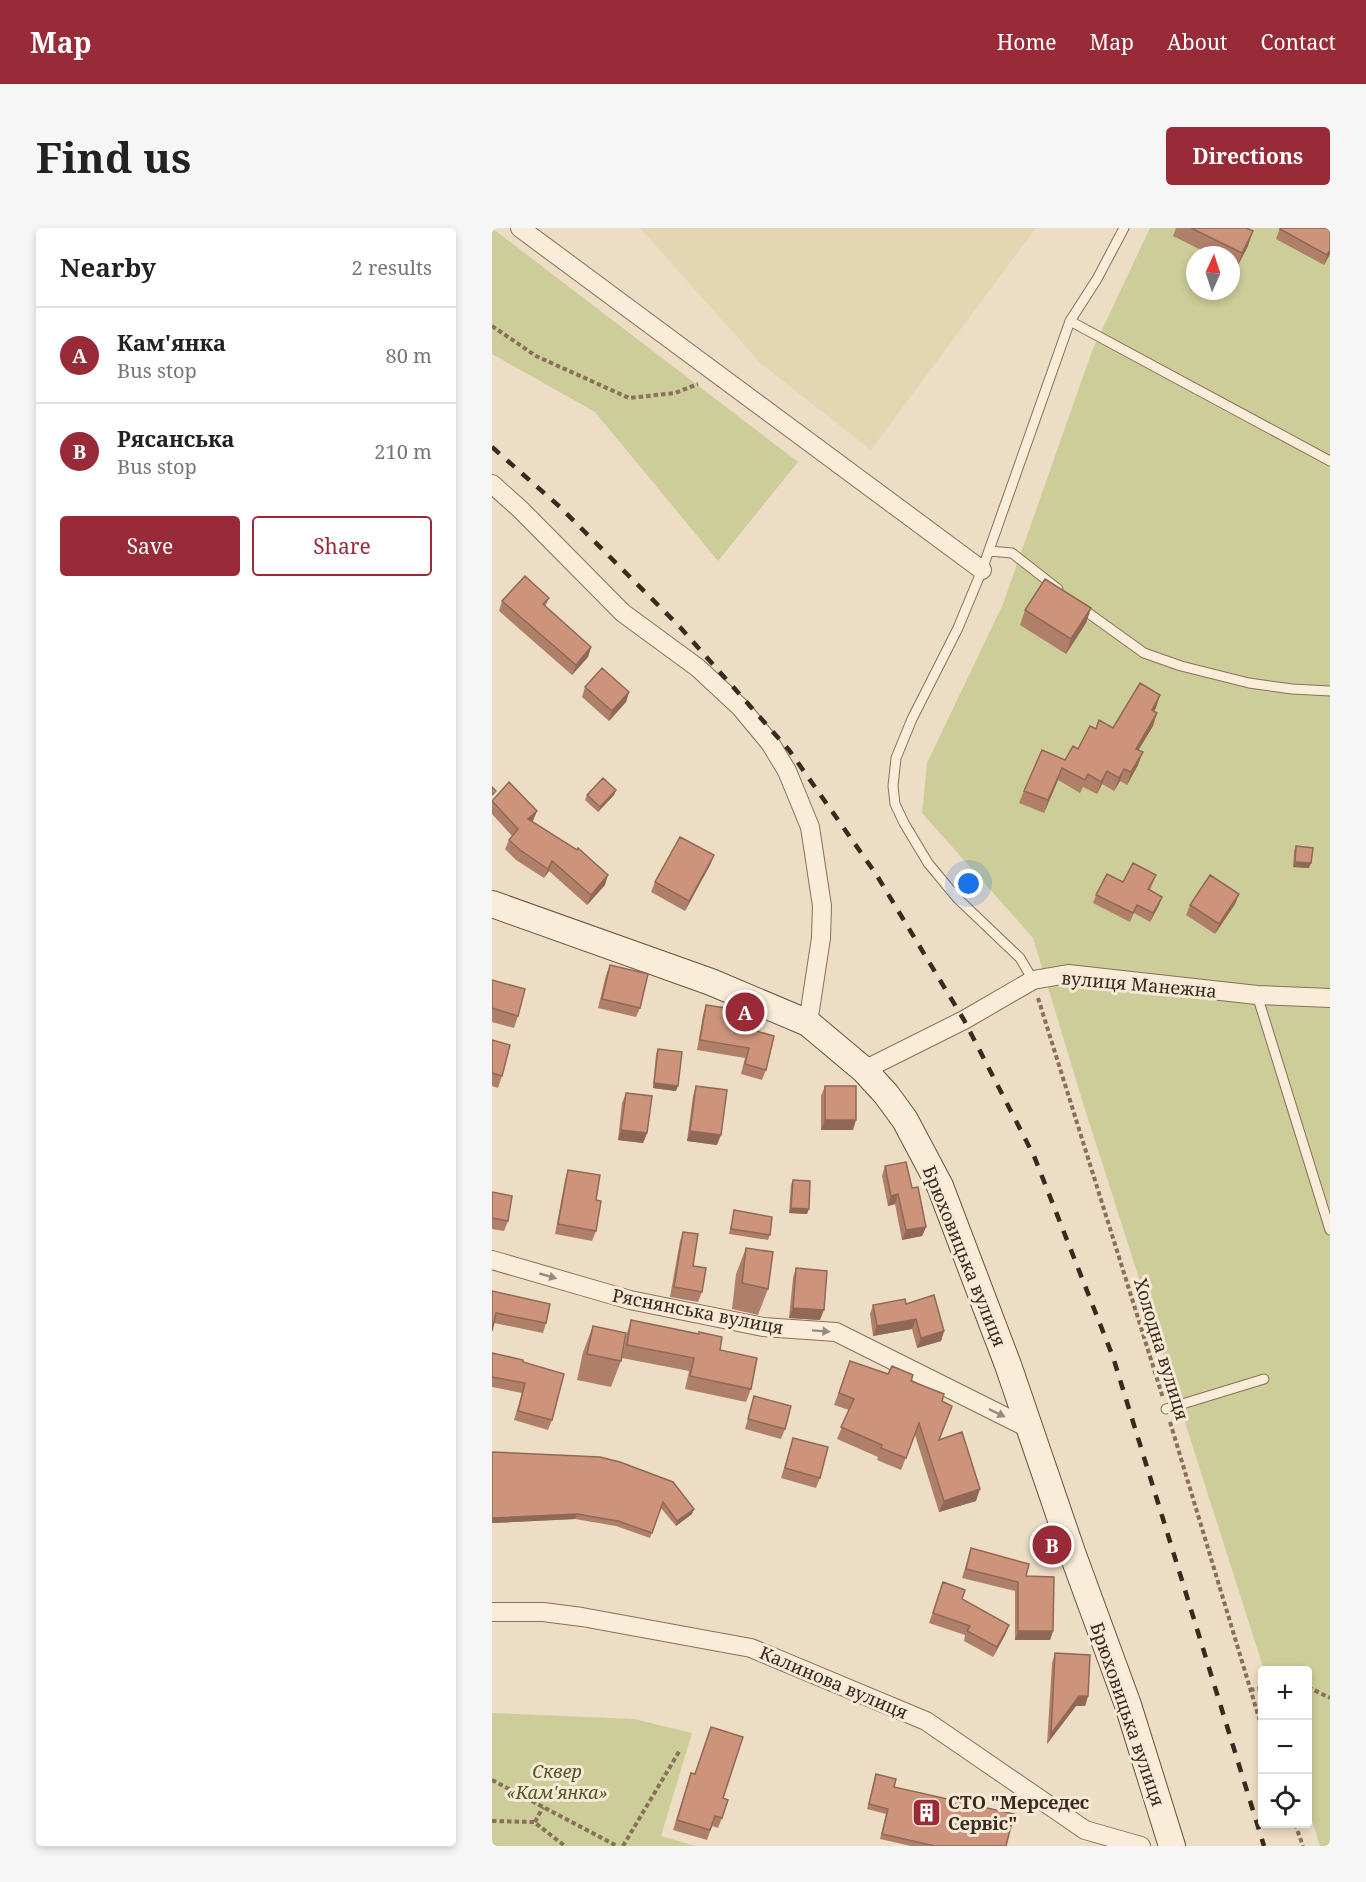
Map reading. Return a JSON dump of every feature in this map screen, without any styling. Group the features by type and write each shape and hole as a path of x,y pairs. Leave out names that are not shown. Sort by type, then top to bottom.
{"main road":[{"name":"Брюховицька вулиця","path":"492,904 711,982 808,1023 864,1070 886,1094 904,1120 940,1186 982,1294 1128,1705 1172,1846"}],"street":[{"path":"520,228 982,570"},
{"path":"493,486 623,613 698,668 741,708 770,743 787,771 810,827 822,906 821,938 808,1023"},
{"name":"вулиця Манежна","path":"864,1070 964,1020 1033,980 1068,974 1257,995 1330,998"},
{"name":"Ряснянська вулиця","path":"492,1260 630,1300 763,1328 836,1332 1030,1429"},
{"name":"Калинова вулиця","path":"492,1612 543,1612 582,1617 751,1648 926,1721 1085,1830 1141,1846"}],"lane":[{"path":"1033,980 1020,958 957,898 928,863 895,804 893,786 896,758 958,628 982,570 1070,321 1097,279 1124,228"},
{"path":"1070,321 1330,461"},
{"path":"989,551 1012,553 1144,653 1250,683 1330,691"},
{"path":"1257,995 1330,1230"},
{"path":"1166,1409 1264,1379"}],"path":[{"path":"492,326 536,356 629,399 675,393 718,376"},
{"name":"Холодна вулиця","path":"1033,980 1260,1720"},
{"path":"1250,1690 1258,1689"},
{"path":"1312,1689 1330,1698"},
{"path":"623,1846 680,1750"},
{"path":"492,1780 618,1846"},
{"path":"534,1822 543,1807"},
{"path":"492,1821 534,1822 565,1846"},
{"path":"1296,1828 1303,1846"}],"shaded area":[{"path":"640,228 1036,228 871,450 761,364"}],"green space":[{"path":"492,228 798,462 718,561 595,412 492,354"},
{"path":"1150,228 1330,228 1330,1846 1320,1846 1312,1821 1312,1666 1263,1666 1083,1103 1033,938 922,813 927,763 1003,604 1092,351"},
{"name":"Сквер «Кам'янка»","path":"492,1713 634,1719 692,1733 661,1836 696,1846 492,1846"}],"building":[{"path":"1191,228 1246,228 1253,231 1242,253 1240,246 1228,246"},
{"path":"1280,228 1326,228 1330,230 1330,250 1327,255"},
{"path":"525,576 549,598 543,604 591,647 576,665 502,601"},
{"path":"1045,579 1091,608 1071,639 1025,610"},
{"path":"602,668 629,692 612,711 585,687"},
{"path":"1140,683 1160,695 1152,710 1157,713 1136,749 1143,752 1131,772 1124,769 1119,778 1107,771 1101,782 1088,774 1085,780 1062,768 1048,800 1024,791 1042,750 1065,760 1073,746 1078,749 1090,726 1096,729 1099,720 1113,728"},
{"path":"603,778 616,790 600,807 587,795"},
{"path":"509,782 537,811 528,819 577,850 578,848 608,875 591,895 552,861 548,869 509,840 518,829 492,801"},
{"path":"680,837 714,855 689,901 655,882"},
{"path":"1296,846 1313,848 1311,863 1295,862"},
{"path":"1133,863 1156,875 1148,889 1162,897 1153,913 1137,905 1133,913 1096,895 1107,874 1123,882"},
{"path":"1210,875 1239,894 1219,924 1190,905"},
{"path":"610,965 648,974 640,1008 602,999"},
{"path":"492,980 525,989 518,1016 492,1008"},
{"path":"706,1005 752,1012 749,1029 774,1036 766,1070 745,1064 749,1048 700,1040"},
{"path":"492,1040 510,1045 502,1076 492,1073"},
{"path":"658,1049 682,1052 678,1086 654,1083"},
{"path":"696,1086 727,1090 721,1135 690,1131"},
{"path":"825,1086 856,1086 856,1120 825,1120"},
{"path":"626,1093 652,1096 647,1133 621,1130"},
{"path":"906,1162 912,1188 918,1187 926,1227 906,1230 898,1194 891,1196 885,1166"},
{"path":"568,1170 600,1175 596,1200 601,1201 596,1231 558,1224"},
{"path":"793,1180 810,1181 809,1209 791,1208"},
{"path":"492,1192 512,1196 508,1221 492,1218"},
{"path":"734,1210 772,1217 770,1235 731,1229"},
{"path":"683,1232 698,1234 693,1266 706,1268 702,1292 674,1287"},
{"path":"746,1248 773,1252 768,1289 742,1283"},
{"path":"796,1268 827,1271 824,1310 793,1308"},
{"path":"492,1291 550,1304 546,1323 496,1313 492,1331"},
{"path":"934,1295 944,1331 921,1338 916,1319 877,1326 873,1305 905,1299 906,1304"},
{"path":"631,1320 722,1337 720,1350 757,1358 751,1389 690,1376 694,1358 627,1345"},
{"path":"593,1326 626,1333 621,1361 587,1354"},
{"path":"492,1353 523,1360 523,1362 564,1374 552,1420 518,1411 525,1383 492,1377"},
{"path":"850,1361 888,1374 892,1366 913,1375 911,1381 944,1394 942,1401 952,1406 939,1440 962,1432 980,1489 944,1501 919,1423 906,1458 841,1427 854,1399 839,1393"},
{"path":"754,1396 791,1406 785,1429 748,1419"},
{"path":"793,1438 828,1447 820,1478 785,1468"},
{"path":"492,1452 600,1457 620,1462 673,1482 694,1509 677,1521 663,1502 652,1533 618,1521 577,1514 492,1518"},
{"path":"971,1548 1029,1564 1026,1576 1054,1577 1053,1631 1018,1631 1018,1582 966,1569"},
{"path":"943,1582 965,1590 962,1599 1009,1625 997,1647 967,1631 970,1626 933,1613"},
{"path":"1055,1653 1090,1655 1088,1696 1079,1696 1051,1734"},
{"path":"711,1727 743,1737 723,1798 728,1800 722,1818 715,1816 710,1830 677,1820 691,1773 695,1774"},
{"name":"СТО \"Мерседес Сервіс\"","path":"876,1774 896,1779 894,1787 1014,1814 1006,1846 935,1846 882,1834 888,1809 869,1804"}],"railway":[{"path":"492,447 560,507 679,626 789,750 876,874 964,1020 1034,1156 1113,1357 1264,1846"}],"place":[{"name":"Кам'янка","path":"745,1012"},
{"name":"Рясанська","path":"1052,1545"},
{"name":"СТО \"Мерседес Сервіс\"","path":"927,1812"}]}
